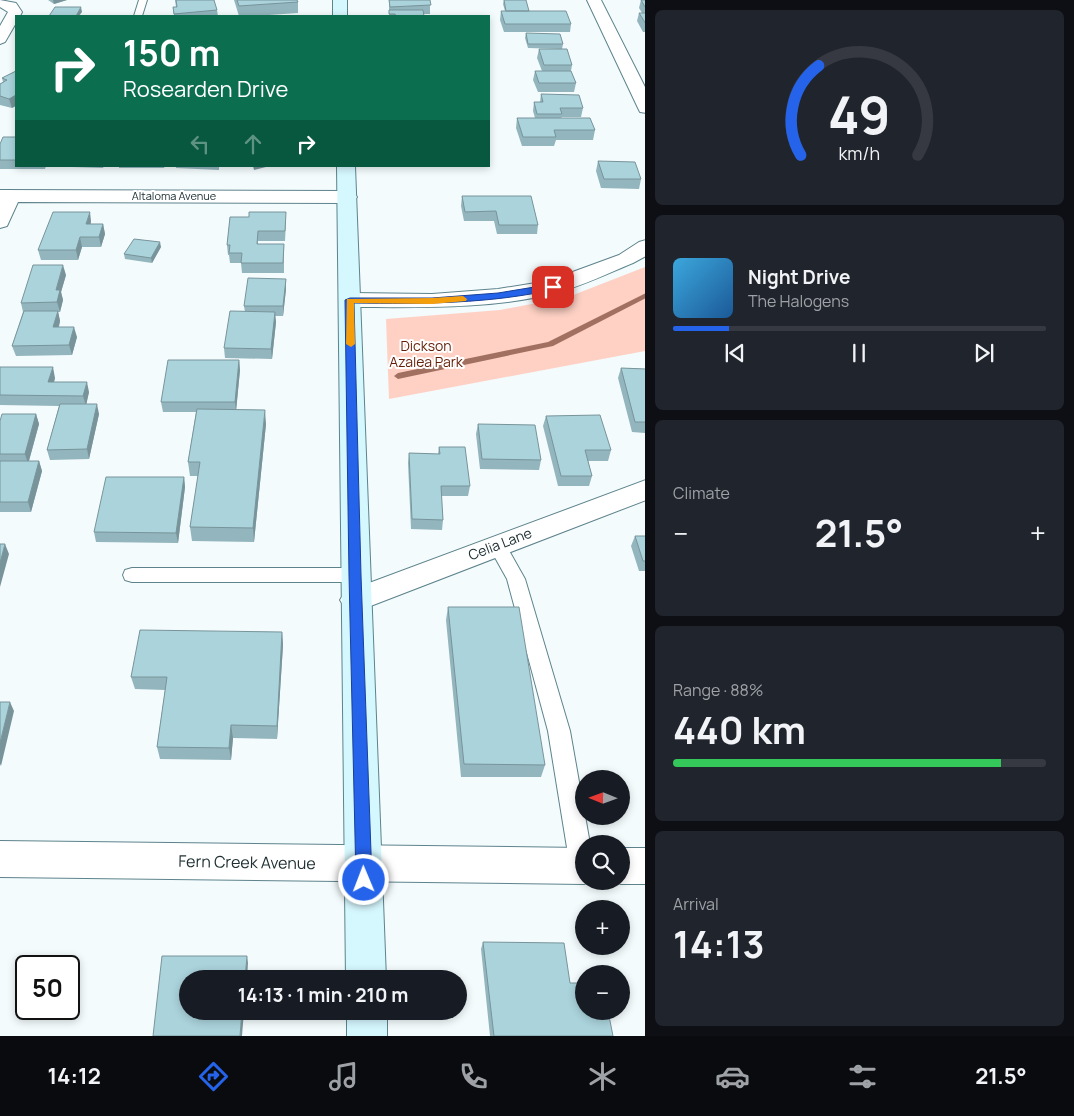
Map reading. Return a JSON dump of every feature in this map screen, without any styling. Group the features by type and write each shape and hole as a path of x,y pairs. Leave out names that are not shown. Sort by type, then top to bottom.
{"main road":[{"path":"340,0 340,15"},
{"path":"346,167 366,970"},
{"path":"367,1020 368,1036"}],"street":[{"path":"594,0 645,108"},
{"path":"0,2 11,6 15,12 0,40"},
{"path":"0,222 6,196"},
{"name":"Altaloma Avenue","path":"6,196 347,196"},
{"path":"350,300 432,301 498,296 553,287 626,259 645,246"},
{"name":"Celia Lane","path":"355,588 498,545 645,488"},
{"name":"Fern Creek Avenue","path":"0,859 575,866"},
{"path":"630,866 645,866"}],"lane":[{"path":"138,15 144,0"},
{"path":"498,545 516,579 559,731 577,835"},
{"path":"132,575 355,588"}],"green space":[{"name":"Dickson Azalea Park","path":"645,267 645,351 389,399 386,319 500,310 568,297"}],"building":[{"path":"176,0 214,0 217,10 174,14 173,7 177,7"},
{"path":"237,0 297,0 298,2 239,6"},
{"path":"389,0 430,0 431,5 390,7"},
{"path":"504,0 526,0 529,11 506,11"},
{"path":"55,7 81,7 77,15 50,15"},
{"path":"389,10 423,10 424,15 396,15 389,14"},
{"path":"501,11 566,11 571,24 505,24"},
{"path":"639,13 645,13 645,22"},
{"path":"526,33 560,34 563,44 528,44"},
{"path":"539,49 567,49 572,65 544,65"},
{"path":"535,71 571,71 576,83 539,83"},
{"path":"15,72 15,96 9,99 0,96 0,84 7,80 2,78"},
{"path":"541,94 579,95 583,108 560,108 562,114 537,114 534,102 543,102"},
{"path":"517,118 590,118 595,130 554,130 556,137 523,137"},
{"path":"3,137 15,137 15,160 0,160 0,144"},
{"path":"598,161 635,162 641,179 604,179"},
{"path":"462,196 531,196 538,225 499,225 496,211 465,212"},
{"path":"53,212 90,212 86,224 103,224 99,237 80,237 76,250 38,250"},
{"path":"249,212 286,212 285,231 258,231 257,244 284,244 283,263 241,263 242,253 229,253 230,245 227,245 230,217 249,217"},
{"path":"134,239 160,242 151,258 124,254"},
{"path":"33,265 63,265 56,290 60,290 57,302 21,303"},
{"path":"248,278 286,279 283,306 244,306"},
{"path":"24,311 58,311 53,327 74,327 69,345 12,346"},
{"path":"230,311 275,312 271,349 224,348"},
{"path":"168,360 239,360 235,402 161,402"},
{"path":"0,367 53,367 48,382 87,382 83,396 0,395"},
{"path":"621,368 645,369 645,422 635,422"},
{"path":"60,404 97,404 87,449 47,450"},
{"path":"197,409 265,410 253,528 190,527 200,462 188,462"},
{"path":"2,414 36,414 25,454 0,454 0,421"},
{"path":"600,415 611,450 585,450 592,476 561,476 546,416"},
{"path":"478,424 535,425 541,460 482,459"},
{"path":"439,447 465,447 470,486 441,486 443,520 412,519 409,453 440,454"},
{"path":"0,461 39,461 28,502 0,502"},
{"path":"106,477 184,477 176,533 94,532"},
{"path":"635,536 645,536 645,561 643,561"},
{"path":"0,544 5,544 0,563"},
{"path":"448,607 519,607 545,765 464,764"},
{"path":"140,630 282,632 277,726 231,725 229,748 157,747 167,677 131,677"},
{"path":"0,702 10,702 0,743"},
{"path":"483,942 564,943 570,983 575,983 575,1020 610,1020 613,1036 494,1036"},
{"path":"162,956 247,956 246,970 179,970 179,1020 241,1020 240,1036 153,1036"}],"waterway":[{"path":"398,376 550,344 645,296"}],"slow traffic":[{"path":"351,344 350,300 432,301 463,299"}],"route":[{"path":"364,880 355,575 350,300 432,301 498,296 553,287"}]}
